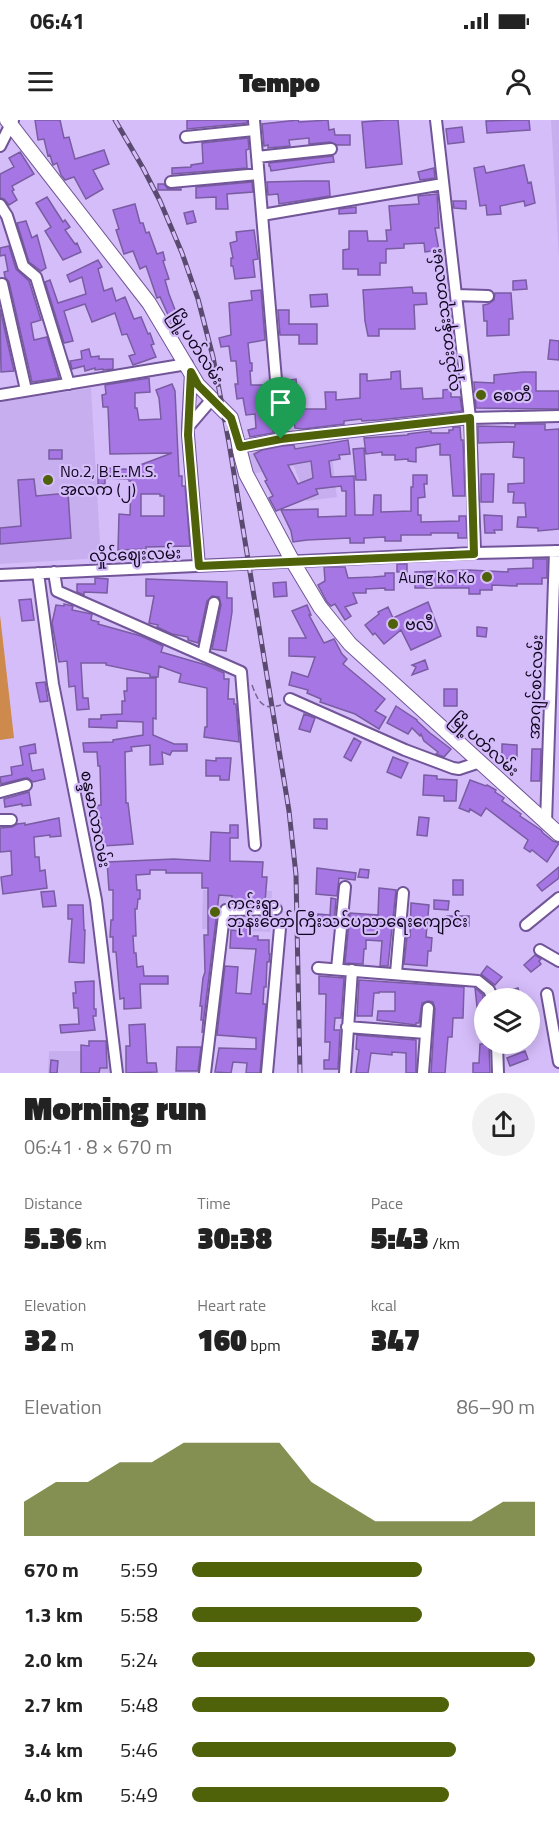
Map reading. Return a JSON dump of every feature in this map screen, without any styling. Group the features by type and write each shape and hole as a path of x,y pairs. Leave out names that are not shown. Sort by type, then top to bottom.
{"main road":[{"name":"မြို့ပတ်လမ်း","path":"10,122 149,303 198,385 231,418 246,474 292,562 320,607 350,644 559,834"}],"street":[{"name":"လှည်းတန်းသုတလမ်း","path":"436,120 470,418 474,554"},
{"path":"0,146 10,122"},
{"path":"186,137 256,123 258,174 281,439"},
{"path":"257,157 331,149"},
{"path":"171,182 258,174"},
{"path":"262,215 444,184"},
{"path":"0,204 7,216 23,266 36,277 69,384"},
{"path":"2,284 26,390"},
{"path":"456,296 488,296"},
{"path":"0,395 189,368 188,435 199,566"},
{"path":"189,427 212,399"},
{"path":"240,447 281,439 470,418 559,416"},
{"name":"လှိုင်ဈေးလမ်း","path":"0,575 557,551"},
{"name":"အာဂျင်စင်လမ်း","path":"546,823 553,768 557,551"},
{"path":"54,572 57,591 241,672 255,845"},
{"name":"စန္ဒမာလာလမ်း","path":"38,573 53,684 96,900 117,1073"},
{"path":"203,655 214,603"},
{"path":"290,699 405,750 453,768 459,769 480,762"},
{"path":"0,792 26,785"},
{"path":"337,969 345,887"},
{"path":"396,973 403,893"},
{"path":"526,925 559,898"},
{"path":"205,1073 226,910 276,909"},
{"path":"267,1073 280,927"},
{"path":"540,950 559,961"},
{"path":"318,968 478,981 487,988"},
{"path":"345,1073 352,970"},
{"path":"547,994 559,1062"},
{"path":"423,1073 428,1008"},
{"path":"347,1027 426,1033"},
{"path":"497,1054 498,1073"}],"path":[{"path":"241,672 245,670 248,672 256,696 264,706 279,707 290,699"}],"shaded area":[{"path":"551,120 559,120 559,258"},
{"name":"No.2, B.E..M.S. အလက (၂)","path":"91,388 101,558 0,564 0,402"},
{"path":"330,440 337,497 307,501 294,466 251,474 249,454 282,443"},
{"path":"0,615 14,738 0,740"},
{"path":"203,890 272,891 270,932 202,929"},
{"path":"49,1051 117,1051 117,1073 48,1073"}],"building":[{"path":"35,120 60,120 64,138 69,137 75,159 104,150 109,164 93,170 103,189 86,199 74,177 65,180 57,163 53,165 50,155 48,156 44,139 38,140"},
{"path":"187,120 247,120 247,123 187,129"},
{"path":"298,120 299,122 328,120 329,130 334,129 335,135 350,135 350,145 337,145 330,142 309,144 309,138 289,140 290,146 268,148 268,145 264,146 262,124"},
{"path":"398,120 402,164 366,168 362,122"},
{"path":"529,120 530,130 487,133 486,121"},
{"path":"462,127 464,142 448,144 446,129"},
{"path":"248,138 247,168 172,174 172,168 191,167 191,165 203,163 202,143"},
{"path":"20,152 34,174 12,186 17,200 9,205 0,198 0,174 14,167 9,158"},
{"path":"333,156 334,162 271,171 269,166 269,163"},
{"path":"524,165 528,183 531,182 535,203 525,206 524,201 500,206 501,214 487,215 486,205 480,206 474,168 484,166 486,173"},
{"path":"434,168 435,178 420,180 418,172"},
{"path":"329,181 330,196 279,204 278,194 268,195 267,182"},
{"path":"252,182 253,192 227,194 228,209 216,209 216,197 196,198 196,187"},
{"path":"158,184 164,184 168,189 181,190 158,190"},
{"path":"437,194 439,228 435,228 439,250 425,252 424,243 404,244 404,248 386,249 386,263 380,263 380,275 358,275 358,269 343,269 343,250 349,249 349,231 367,231 368,241 387,241 386,230 391,230 389,206 419,204 418,196"},
{"path":"47,197 63,222 65,220 70,227 65,230 75,244 77,243 81,252 63,260 45,231 51,227 36,203"},
{"path":"453,201 466,201 466,209 454,208"},
{"path":"135,204 140,223 143,223 146,233 149,232 157,254 163,252 165,260 163,261 169,279 165,280 169,294 177,315 181,313 185,319 173,326 160,297 157,298 146,266 140,269 133,251 124,254 116,230 119,229 113,210"},
{"path":"356,207 356,213 339,214 339,209"},
{"path":"193,211 196,222 187,224 184,213"},
{"path":"26,221 32,238 37,235 46,268 41,271 29,262 17,223"},
{"path":"254,230 258,259 253,260 255,277 235,279 233,266 231,266 231,258 233,258 230,243 237,241 236,232"},
{"path":"9,246 16,269 29,281 41,320 31,323 34,340 47,337 59,378 32,382 9,282 5,277 4,272 8,271 5,255 0,256 0,248"},
{"path":"98,260 102,267 98,269 104,291 112,288 116,301 125,297 134,319 141,317 148,334 150,333 154,344 151,345 156,357 133,365 129,356 135,354 127,334 122,335 115,313 92,322 85,304 64,311 73,341 64,343 45,282 50,280 58,303 86,294 82,277 70,282 67,275"},
{"path":"526,280 527,289 513,290 513,281"},
{"path":"412,287 413,293 426,293 427,304 414,305 415,329 379,329 379,336 368,336 363,290"},
{"path":"261,290 265,340 248,343 250,363 252,363 251,385 269,385 273,433 250,437 248,430 256,428 255,414 246,415 243,398 237,399 236,361 231,361 229,346 221,347 219,338 231,335 229,303 252,300 251,291"},
{"path":"495,293 511,293 513,319 509,319 509,335 487,336 487,321 484,321 483,305 494,300"},
{"path":"327,294 328,306 311,307 310,295"},
{"path":"0,309 14,371 1,372"},
{"path":"278,310 289,310 289,324 317,324 317,344 299,344 299,335 280,335"},
{"path":"550,340 559,341 559,360 548,359"},
{"path":"89,349 91,357 113,359 113,369 95,370 95,368 85,371 84,366 72,369 70,361 82,359 81,351"},
{"path":"400,371 401,389 422,388 423,399 443,398 443,390 451,389 451,397 460,397 462,411 378,420 362,421 361,419 344,421 344,424 303,429 295,428 294,422 287,422 284,381 296,379 299,409 326,409 325,392 336,392 336,400 360,398 360,374 367,374 367,381 391,379 391,372"},
{"path":"536,372 536,391 559,391 559,409 476,408 474,382 494,383 494,375"},
{"path":"149,378 150,392 135,393 135,408 137,408 139,420 161,419 156,390 172,384 175,391 179,476 182,476 182,486 185,486 190,546 118,550 119,514 130,515 131,481 105,478 105,484 98,484 98,465 105,465 105,468 141,470 140,465 172,453 110,454 108,407 103,407 102,395 106,394 105,385","holes":["141,494 164,496 164,516 141,516"]},
{"path":"515,424 545,424 545,430 559,429 559,529 538,531 538,528 517,527 518,517 526,517 525,503 513,503 514,492 508,492 508,484 524,483 524,458 513,457 514,442 478,443 478,426 515,427"},
{"path":"453,427 460,427 461,440 463,440 465,496 453,496 450,455 440,455 440,444 416,448 416,462 408,461 408,459 395,460 395,455 382,455 382,452 366,454 364,438 431,431 431,433 449,433"},
{"path":"348,440 350,454 339,455 340,459 329,461 331,477 354,476 355,515 373,515 374,495 381,495 381,512 411,511 413,475 427,475 427,484 424,484 425,497 418,498 418,515 421,515 421,522 459,521 459,516 466,516 467,538 458,538 458,533 431,533 431,535 401,535 401,541 385,541 385,537 364,538 364,543 350,543 350,538 293,542 291,531 281,510 318,509 318,517 346,516 346,491 342,491 341,486 316,489 318,494 276,511 269,498 273,496 265,481 267,480 254,454 282,446 294,445 295,449","holes":["311,461 313,478 298,484 288,465"]},
{"path":"364,448 366,480 356,480 353,449"},
{"path":"49,450 62,450 62,459 49,459"},
{"path":"481,474 494,474 493,502 481,502"},
{"path":"34,479 36,496 68,493 71,538 0,544 0,528 21,526 18,480"},
{"path":"484,515 502,516 502,530 485,533"},
{"path":"533,559 547,559 547,578 542,578 542,584 492,585 492,590 480,590 480,594 469,594 469,588 415,588 415,572 469,570 508,572 508,569 533,568"},
{"path":"397,564 407,564 407,572 397,572"},
{"path":"324,567 345,567 348,578 385,576 385,573 394,573 394,590 366,589 366,593 353,593 357,603 345,607 351,616 345,620 335,604 331,606 327,602 318,585 325,581"},
{"path":"95,578 108,579 107,593 84,592 84,595 77,592 77,584 95,584"},
{"path":"146,579 227,582 227,598 232,598 232,612 226,651 212,649 221,605 219,597 212,596 207,601 198,643 149,623 154,596 146,596"},
{"path":"286,582 287,596 274,597 273,583"},
{"path":"31,599 34,620 22,621 19,600"},
{"path":"428,602 441,636 411,650 401,630 384,644 365,625 379,614 378,612 388,607 393,618"},
{"path":"64,604 73,606 72,610 92,614 91,620 99,622 98,624 141,636 163,646 161,652 206,665 224,673 224,679 229,679 228,699 234,699 234,704 236,704 239,742 204,737 205,727 207,727 207,688 179,682 181,674 159,666 158,677 150,677 150,674 106,665 106,663 81,663 83,698 88,698 89,709 77,710 75,686 69,687 67,661 59,662 52,623 56,605 64,606"},
{"path":"307,605 311,615 309,615 324,643 334,639 347,659 343,664 385,699 375,711 386,717 379,729 355,714 320,702 321,699 307,693 308,690 289,685 292,672 308,677 315,657 289,656 289,638 306,638 292,611"},
{"path":"477,627 487,628 486,637 477,636"},
{"path":"425,660 428,669 412,675 416,667 412,665"},
{"path":"127,678 156,678 156,719 153,718 153,735 174,744 187,744 187,751 172,751 170,755 162,752 163,764 150,765 150,745 131,747 132,751 125,752 126,803 128,803 133,844 103,846 101,818 95,819 94,806 101,805 100,766 98,766 97,752 84,752 83,743 113,742 113,740 143,735 143,722 117,721 117,728 89,727 89,719 101,719 101,715 122,714"},
{"path":"45,682 48,701 40,702 36,683"},
{"path":"444,689 457,689 457,706 444,706"},
{"path":"396,706 417,720 451,749 444,757 436,754 438,752 412,728 408,734 387,723"},
{"path":"304,714 315,718 310,732 299,729"},
{"path":"354,738 361,742 351,761 344,757"},
{"path":"35,744 36,753 29,754 32,771 43,769 45,779 33,782 25,778 1,784 0,777 12,775 11,767 23,765 20,747"},
{"path":"502,744 517,745 517,759 502,759"},
{"path":"532,749 541,749 540,781 531,781"},
{"path":"393,757 408,763 401,778 387,772"},
{"path":"216,758 231,758 229,780 220,780 220,776 206,776 206,760 216,761"},
{"path":"424,775 437,776 437,779 457,780 456,801 444,801 444,796 423,795"},
{"path":"470,780 496,790 495,792 504,798 502,801 553,841 559,843 547,862 532,850 530,852 524,848 528,840 486,808 481,816 470,809 469,812 459,808"},
{"path":"29,792 31,805 5,807 4,799"},
{"path":"419,817 429,818 427,836 417,835"},
{"path":"59,818 61,836 34,837 35,857 39,857 40,871 45,870 47,888 3,894 1,877 12,875 11,851 0,852 0,828"},
{"path":"314,819 327,819 327,829 314,828"},
{"path":"230,825 238,825 238,838 230,838 230,861 263,862 262,877 267,877 265,902 232,902 232,896 219,895 202,1033 202,1006 200,1006 205,972 204,935 208,935 208,888 202,888 202,873 166,873 166,870 150,870 150,874 136,875 137,890 140,890 140,899 135,909 136,936 133,936 137,967 143,966 144,976 168,976 168,984 140,984 141,1008 124,1009 124,998 120,999 116,952 113,952 113,937 110,937 111,920 113,920 113,890 109,890 107,862 174,859 210,861 211,832 230,833"},
{"path":"559,867 559,878 542,891 537,885"},
{"path":"317,868 356,873 355,880 339,878 337,896 316,894"},
{"path":"360,869 369,870 368,878 358,877"},
{"path":"453,880 463,880 463,895 453,895"},
{"path":"379,888 396,890 388,966 380,966 382,941 366,940 363,964 345,963 350,913 378,915"},
{"path":"54,891 56,906 43,907 41,892"},
{"path":"331,898 336,899 334,924 317,922 318,914 330,915"},
{"path":"434,900 449,901 448,910 434,909"},
{"path":"411,903 429,905 426,937 432,938 427,966 404,964 407,937 410,937"},
{"path":"68,905 83,905 84,963 69,962 72,919 68,919"},
{"path":"447,916 469,916 469,926 447,926"},
{"path":"239,923 252,924 251,936 258,936 258,940 269,940 270,954 269,962 267,962 266,987 264,987 263,1004 266,1004 260,1073 246,1073 247,1063 233,1062 231,1073 215,1072 219,1048 256,1049 256,1038 217,1035 225,966 238,967 236,993 251,994 256,949 230,948 231,930 239,931"},
{"path":"535,955 541,959 539,961 541,964 531,972 524,965"},
{"path":"487,966 502,977 495,985 481,974"},
{"path":"319,976 344,978 341,1018 335,1018 334,1030 340,1030 338,1069 324,1069 324,1060 329,1060 330,1042 325,1042 326,994 319,994"},
{"path":"359,980 464,987 463,1018 453,1018 452,1037 448,1037 445,1073 431,1073 435,1009 433,1002 422,1003 419,1023 416,1025 377,1020 378,1011 395,1011 395,992 379,992 374,993 372,1016 357,1016"},
{"path":"94,981 95,1030 61,1033 60,1025 79,1024 78,1008 74,1008 75,982"},
{"path":"145,1024 147,1063 156,1063 157,1072 126,1073 126,1046 130,1046 129,1025"},
{"path":"357,1035 416,1040 416,1073 406,1073 406,1053 392,1052 392,1055 371,1053 368,1073 356,1073 359,1050 356,1049"},
{"path":"89,1041 106,1041 107,1068 100,1068 99,1073 81,1073 81,1045 89,1046"},
{"path":"177,1047 201,1047 198,1071 176,1071"},
{"path":"479,1054 489,1054 490,1073 473,1073 473,1063 479,1063"},
{"path":"517,1054 526,1054 528,1059 510,1066 507,1058"},
{"path":"51,1060 58,1061 57,1073 50,1073"}],"railway":[{"path":"115,120 160,201 182,253 198,299 213,357 289,811 296,875 300,1073"}],"place":[{"name":"စေတီ","path":"481,395"},
{"name":"No.2, B.E..M.S. အလက (၂)","path":"48,480"},
{"name":"Aung Ko Ko","path":"487,577"},
{"name":"ဗလီ","path":"393,624"},
{"name":"ကင်းရွာ ဘုန်းတော်ကြီးသင်ပညာရေးကျောင်း","path":"215,912"}],"route":[{"path":"191,372 198,385 231,418 240,447 281,439 470,418 474,554 199,566 188,435 191,372"}]}
